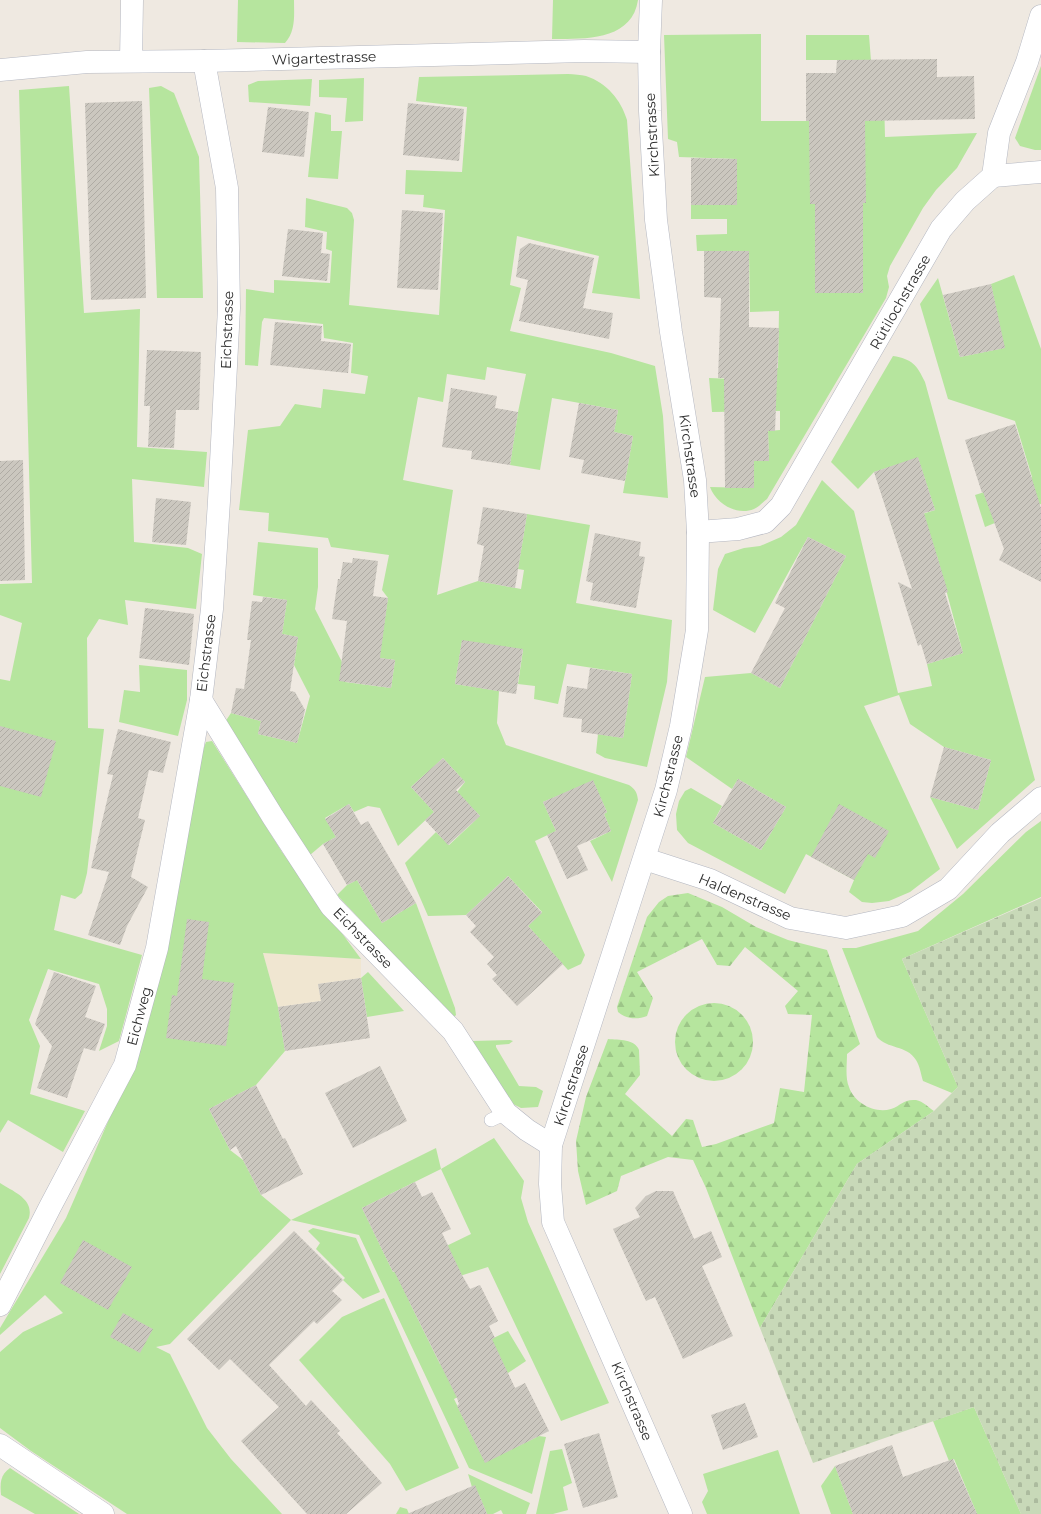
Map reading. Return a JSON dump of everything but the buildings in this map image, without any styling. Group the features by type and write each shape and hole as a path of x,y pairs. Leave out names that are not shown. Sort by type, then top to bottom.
{"street":[{"path":"131,61 132,0"},
{"name":"Kirchstrasse","path":"651,0 649,52 650,111 656,220 671,332 695,480 698,532 697,630 681,726 668,783 645,859 551,1145 550,1184 554,1222 681,1514"},
{"path":"1041,16 1027,62 999,132 993,176 1041,172"},
{"name":"Wigartestrasse","path":"0,70 87,62 204,61 584,51 649,52"},
{"name":"Eichstrasse","path":"204,61 227,188 229,308 212,601 201,700 273,817 331,906 453,1031 498,1117 527,1130 551,1145"},
{"name":"Rütilochstrasse","path":"698,532 738,528 765,522 781,506 941,229 966,201 993,176"},
{"name":"Eichweg","path":"0,1305 125,1065 157,948 201,700"},
{"name":"Haldenstrasse","path":"645,859 710,880 790,918 846,928 902,916 948,889 1000,833 1041,798"},
{"path":"0,1445 103,1514"}],"shaded area":[{"path":"263,953 361,959 361,978 318,984 321,1001 278,1007"}],"green space":[{"path":"238,0 294,0 293,28 285,43 237,42"},
{"path":"553,0 638,0 634,13 627,23 617,30 605,35 578,39 552,39"},
{"path":"761,34 761,121 828,121 856,60 806,60 806,35 869,35 871,61 883,60 885,137 977,133 957,168 936,190 923,208 890,266 887,276 889,287 886,298 767,499 754,509 741,511 734,510 722,503 717,499 710,487 754,488 754,461 769,461 768,431 780,430 780,411 712,412 709,378 758,380 759,368 778,368 779,311 750,312 749,251 697,251 696,235 727,234 727,219 691,219 691,205 737,205 737,159 679,157 677,142 668,139 664,35"},
{"path":"1041,66 1041,150 1035,150 1020,146 1015,138"},
{"path":"568,74 586,76 594,79 607,88 617,99 627,120 640,299 592,293 599,256 517,236 510,285 521,288 510,331 611,353 655,366 663,416 668,498 623,493 633,436 614,432 618,410 552,398 540,470 510,465 518,412 526,374 487,367 485,380 447,374 443,402 418,397 403,480 453,490 437,595 478,581 521,589 524,570 518,569 527,514 590,525 576,603 672,620 667,682 647,767 605,758 596,753 598,734 623,738 632,674 567,664 558,704 534,699 535,686 518,684 523,650 462,641 455,684 499,691 497,723 506,745 629,785 634,789 637,795 638,800 612,882 590,841 611,831 604,814 607,812 593,781 543,802 556,831 535,841 585,955 581,964 568,970 528,926 542,912 508,876 466,915 428,916 405,863 436,832 449,845 480,816 457,792 465,782 443,758 411,787 434,812 398,846 380,808 368,806 354,812 349,804 325,818 336,837 323,844 310,855 225,722 231,713 261,721 258,734 297,743 310,696 294,665 298,637 282,634 287,600 253,595 258,542 318,548 318,587 315,609 342,662 347,663 345,682 391,688 395,660 379,658 388,598 382,590 389,555 331,547 328,538 268,531 269,513 239,510 248,430 280,426 295,404 321,408 323,389 365,394 368,376 351,373 353,343 324,338 323,324 264,318 262,322 258,366 245,365 246,289 274,293 274,280 330,283 332,251 326,249 327,232 305,227 306,198 347,208 352,213 354,220 349,305 439,315 445,210 423,207 424,195 405,194 406,170 462,172 467,107 416,101 419,77"},
{"path":"364,78 363,121 345,122 347,98 319,97 319,80"},
{"path":"312,79 310,106 249,102 248,85 258,81"},
{"path":"69,86 84,313 140,309 137,447 207,452 204,487 132,479 134,542 188,548 202,554 196,609 125,600 128,625 99,619 87,638 88,728 104,729 87,873 82,893 75,899 61,895 54,930 142,955 119,1041 99,1051 107,1026 107,1009 99,984 48,969 29,1020 40,1046 30,1094 85,1111 63,1152 8,1120 0,1133 0,679 10,681 22,623 0,615 0,584 32,583 19,90"},
{"path":"161,86 174,93 199,157 203,298 157,298 149,88"},
{"path":"315,112 331,115 331,131 342,131 338,179 308,177"},
{"path":"1014,275 1041,349 1041,504 985,527 975,495 1032,477 1015,421 948,399 920,304 938,278 960,357 1004,348 991,284"},
{"path":"893,356 905,359 913,364 925,382 1035,780 957,849 930,797 978,810 991,760 944,747 910,724 899,695 864,706 940,869 910,892 889,901 872,903 862,902 849,892 854,880 806,854 785,894 688,843 677,830 676,814 679,801 685,791 691,788 722,806 713,823 761,850 786,807 738,779 732,789 686,757 705,677 751,673 780,688 846,556 808,537 755,633 713,610 718,569 725,554 744,548 760,546 781,537 796,525 822,480 854,511 898,693 932,686 927,664 963,653 937,556 906,565 891,524 935,510 918,458 874,472 858,489 831,462"},
{"path":"139,665 187,670 187,700 178,736 119,722 124,690 140,692"},
{"path":"212,741 282,852 361,959 263,953 278,1007 285,1051 256,1085 209,1109 230,1150 243,1160 261,1195 291,1220 170,1344 156,1347 170,1354 207,1428 231,1459 282,1514 127,1514 31,1451 0,1428 0,1352 23,1332 63,1313 45,1295 0,1335 0,1328 66,1218 134,1062 202,753 206,742"},
{"path":"1041,821 1041,897 902,959 958,1087 952,1093 923,1081 916,1060 912,1055 902,1049 886,1044 877,1037 842,948 856,948 918,931 963,894 1026,832"},
{"path":"357,880 382,923 416,903 455,1008 456,1015 454,1017 452,1017 337,895 347,885"},
{"path":"688,893 722,907 756,927 788,940 827,950 860,1044 847,1054 847,1079 849,1087 855,1098 866,1106 878,1110 891,1109 905,1101 916,1100 934,1111 857,1164 760,1328 706,1188 693,1160 668,1157 621,1176 617,1191 586,1205 578,1171 576,1141 586,1097 608,1039 630,1042 637,1046 639,1050 640,1075 625,1094 672,1136 686,1119 693,1120 702,1147 716,1144 774,1123 780,1088 804,1092 812,1015 788,1014 785,1006 798,991 745,947 730,966 717,965 702,939 637,972 653,998 647,1016 632,1018 624,1016 618,1012 617,1007 647,917 659,902 668,896"},
{"path":"1041,898 1041,1514 1021,1514 974,1407 813,1463 760,1328 857,1164 934,1111 958,1087 902,959"},
{"path":"368,972 404,1011 367,1017 361,978"},
{"path":"714,1003 729,1006 736,1010 746,1020 750,1027 753,1042 750,1057 746,1064 736,1074 729,1078 714,1081 699,1078 692,1074 682,1064 678,1057 675,1042 678,1027 682,1020 692,1010 699,1006"},
{"path":"472,1041 513,1041 509,1044 496,1045 496,1047 519,1086 536,1087 543,1091 538,1107 521,1108 509,1102"},
{"path":"494,1138 524,1181 521,1198 528,1222 609,1403 561,1421 488,1267 463,1275 409,1301 440,1364 508,1331 526,1361 508,1373 454,1399 485,1462 539,1436 546,1437 532,1494 469,1468 359,1235 291,1220 436,1148 441,1169","holes":["441,1169 471,1234 393,1272 362,1208"]},
{"path":"0,1183 22,1197 29,1206 30,1211 29,1218 0,1274"},
{"path":"313,1228 356,1238 380,1292 363,1299 343,1280 345,1278 316,1249 320,1243 308,1231"},
{"path":"384,1298 459,1468 406,1491 390,1464 299,1360 342,1317"},
{"path":"974,1407 1021,1514 977,1514 954,1459 949,1461 933,1421"},
{"path":"562,1449 572,1483 563,1487 568,1510 553,1514 536,1514 550,1451"},
{"path":"778,1450 800,1514 707,1514 702,1502 708,1491 703,1474"},
{"path":"835,1466 853,1514 831,1514 821,1486"},
{"path":"10,1468 79,1514 35,1514 1,1495 2,1476"},
{"path":"468,1474 530,1503 526,1514 503,1514 501,1510 493,1514 487,1514 479,1495 475,1497"},
{"path":"400,1507 407,1509 409,1514 396,1514"}]}
